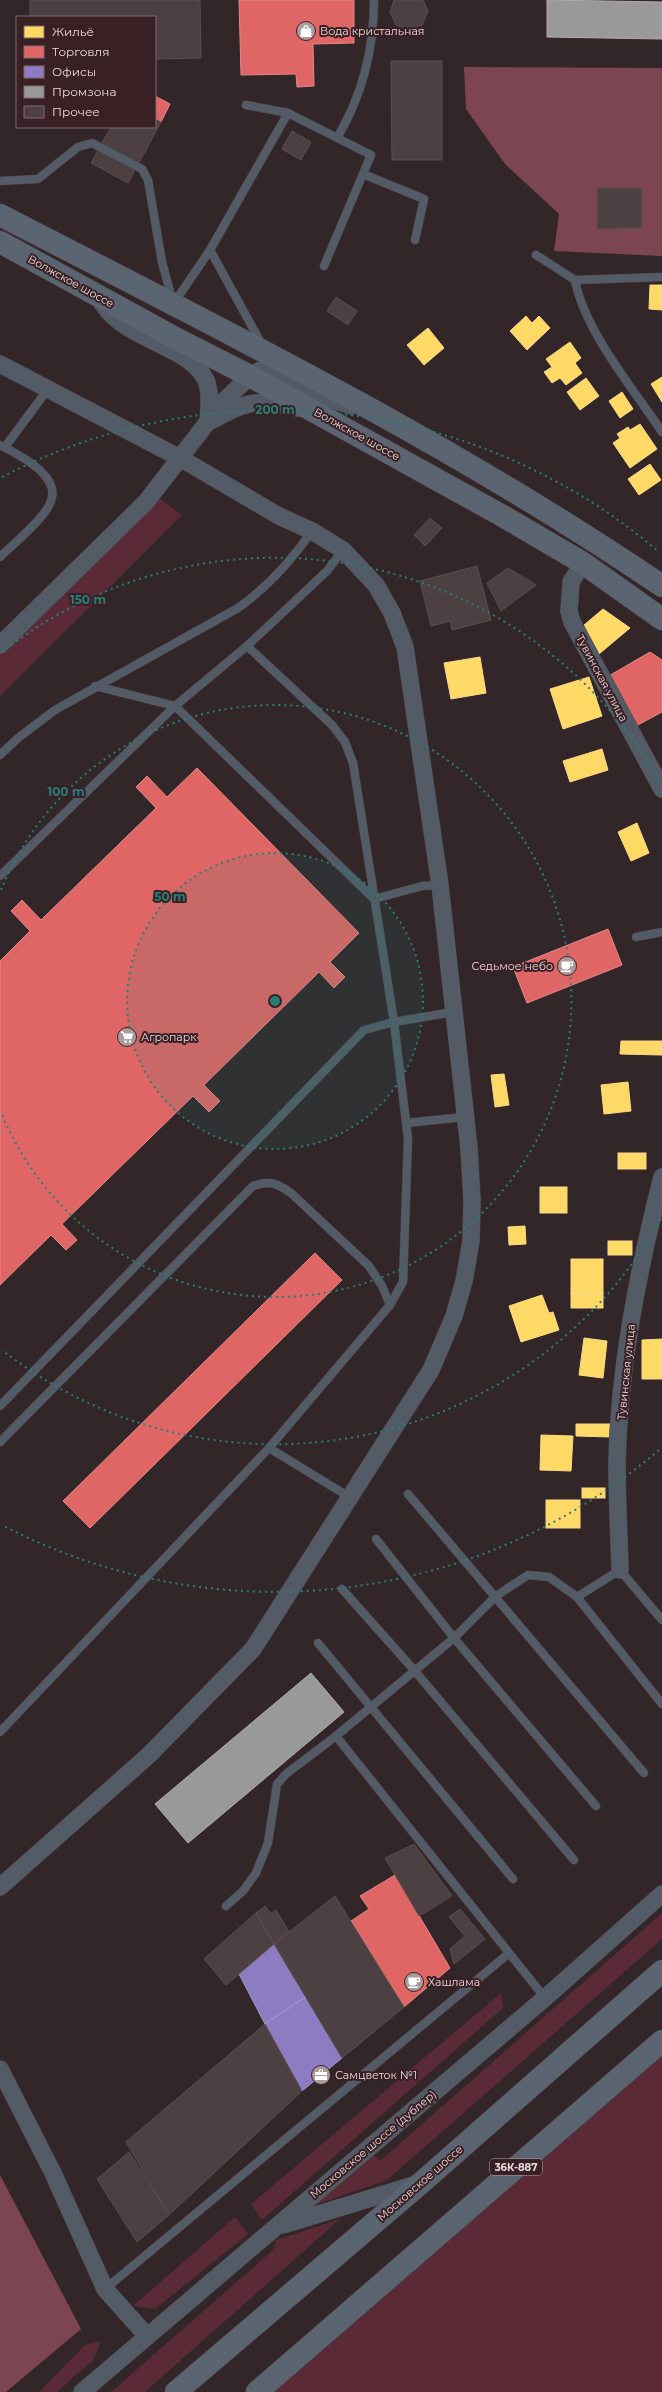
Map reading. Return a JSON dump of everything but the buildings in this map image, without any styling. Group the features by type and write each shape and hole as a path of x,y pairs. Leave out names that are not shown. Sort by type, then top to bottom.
{"main road":[{"path":"0,215 265,351 421,436 603,546 662,586"},
{"name":"Волжское шоссе","path":"0,242 98,296 317,412 501,515 583,563 662,619"},
{"path":"207,354 217,348 220,342 220,328"},
{"name":"Московское шоссе","path":"176,2392 421,2183 662,1971"},
{"name":"36К-887","path":"257,2392 662,2040"}],"street":[{"path":"98,296 104,309 120,323 188,360 199,370 207,382 210,399 208,423"},
{"path":"0,364 180,458 279,516 312,531 343,550 376,586 392,613 405,647 440,885 472,1201 471,1241 464,1281 454,1316 431,1370 351,1498 253,1649 149,1755 0,1887"},
{"path":"0,645 146,502 223,402 250,376 261,370 278,372 321,396 346,406 368,407"},
{"path":"208,423 244,404 260,401 317,412"},
{"name":"Тувинская улица","path":"583,563 571,582 569,611 572,622 662,789"},
{"name":"Тувинская улица","path":"620,1570 617,1463 625,1365 642,1254 662,1178"},
{"name":"Московское шоссе (дублер)","path":"82,2392 545,1998 662,1894"},
{"path":"0,2069 53,2173 105,2289 147,2336"},
{"path":"275,2227 421,2183"}],"lane":[{"path":"337,138 350,116 361,90 374,28 374,0"},
{"path":"246,105 288,113 371,155 324,266"},
{"path":"173,304 210,250 288,113"},
{"path":"0,181 38,179 78,147 92,143 142,169 148,180 162,262 173,304"},
{"path":"363,174 424,199 415,240"},
{"path":"210,250 265,351"},
{"path":"536,255 575,280 662,277"},
{"path":"575,280 579,300 591,327 662,432"},
{"path":"0,557 37,523 49,507 54,491 49,480 41,470 3,446 48,389"},
{"path":"0,755 18,738 54,710 248,600 265,587 281,570 312,531"},
{"path":"0,876 175,706 247,646 327,571 343,550"},
{"path":"0,1732 268,1448 390,1305 403,1282 408,1139 394,1022 352,764 345,742 332,725 247,646"},
{"path":"95,686 175,706 374,899"},
{"path":"374,899 422,886 440,885"},
{"path":"636,937 662,932"},
{"path":"0,1406 364,1030 394,1022 453,1012"},
{"path":"406,1124 464,1116"},
{"path":"0,1442 253,1186 264,1182 277,1183 291,1193 368,1266 382,1286 390,1305"},
{"path":"268,1448 351,1498"},
{"path":"408,1494 496,1596 644,1773"},
{"path":"376,1539 454,1638 596,1806"},
{"path":"577,1597 620,1570 662,1620"},
{"path":"226,1906 243,1891 256,1873 268,1843 277,1784 286,1774 336,1736 454,1638 496,1596 528,1575 549,1577 577,1597 662,1704"},
{"path":"342,1589 414,1670 574,1860"},
{"path":"318,1643 514,1879"},
{"path":"336,1736 508,1954 545,1998"},
{"path":"105,2289 508,1954"}],"shaded area":[{"path":"464,67 662,68 662,256 554,251 559,214 505,164 466,109"},
{"path":"158,497 182,515 0,696 0,653"},
{"path":"662,1913 662,1939 387,2180 315,2205 374,2155 380,2161"},
{"path":"501,1993 503,2008 262,2220 251,2204"},
{"path":"662,2040 662,2392 256,2392"},
{"path":"0,2175 81,2329 6,2392 0,2392"},
{"path":"235,2217 248,2234 155,2309 133,2306"},
{"path":"340,2219 145,2392 111,2392 273,2250 276,2240"},
{"path":"101,2341 93,2360 57,2392 39,2392 85,2345"}],"place":[{"name":"Вода кристальная","path":"306,31"},
{"name":"Седьмое небо","path":"567,966"},
{"name":"Агропарк","path":"127,1037"},
{"name":"Хашлама","path":"414,1982"},
{"name":"Самцветок №1","path":"321,2075"}]}
